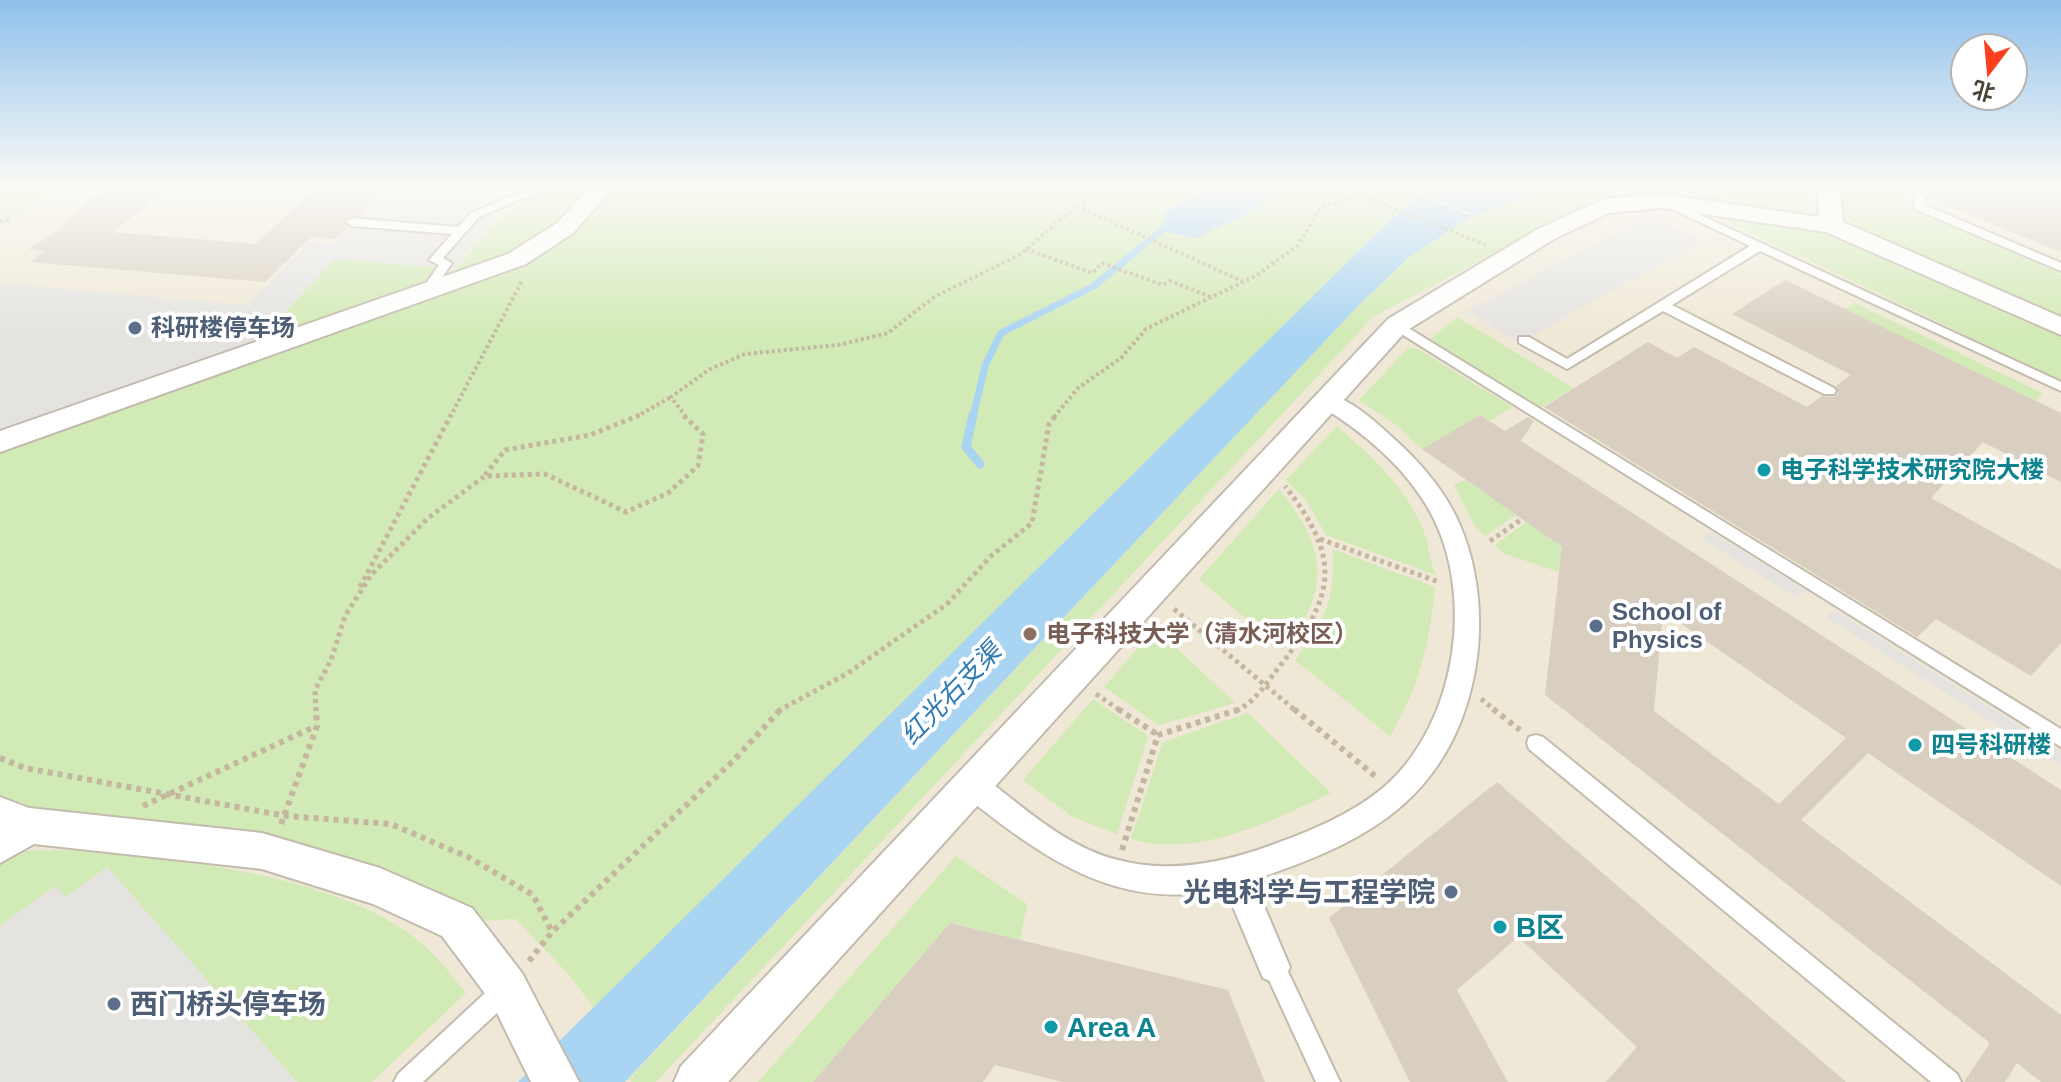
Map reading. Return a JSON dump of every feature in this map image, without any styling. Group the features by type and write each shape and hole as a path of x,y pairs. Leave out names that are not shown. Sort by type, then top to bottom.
{"street":[{"path":"0,442 491,269 540,247 554,235"},
{"path":"697,1082 970,783 1397,325 1544,235"},
{"path":"1854,235 2061,327"},
{"path":"970,783 1028,830 1068,856 1116,874 1151,881 1192,881 1235,874 1353,823 1396,794 1418,768 1445,724 1460,681 1467,592 1448,522 1425,487 1387,443 1350,413 1327,400"},
{"path":"10,829 92,833 262,851 380,887 457,922 507,988 556,1082"},
{"path":"1235,874 1274,967"}],"lane":[{"path":"426,292 446,263 435,260 457,235"},
{"path":"1736,235 2061,387"},
{"path":"1986,235 2061,267"},
{"path":"1524,340 1567,365 1759,246"},
{"path":"1664,306 1829,391"},
{"path":"1397,325 2061,739"},
{"path":"1536,743 1949,1082"},
{"path":"1274,967 1328,1082"},
{"path":"406,1082 507,988"}],"path":[{"path":"345,616 371,575 395,549 457,494 485,476 505,450 590,435 637,417 710,369 745,354 838,345 888,333 934,297 1026,249 1042,235"},
{"path":"1143,235 1185,259 1243,282"},
{"path":"507,988 552,932 735,759 777,711 848,673 947,604 991,556 1032,523 1049,424 1078,388 1121,358 1146,329 1243,282 1298,245 1304,235"},
{"path":"1461,235 1467,238"},
{"path":"262,851 286,816 317,726 315,690 331,660 345,616 540,247"},
{"path":"1026,249 1092,273 1102,263 1163,285 1170,281 1211,297"},
{"path":"485,476 545,474 626,512 668,493 698,466 703,434 679,411 671,397"},
{"path":"1158,735 1243,709 1315,620 1324,595 1325,562 1319,539 1302,506 1276,479"},
{"path":"1490,541 1522,519"},
{"path":"1319,539 1467,592"},
{"path":"1167,603 1396,794"},
{"path":"1460,681 1536,743"},
{"path":"1090,690 1158,735"},
{"path":"92,833 167,794 317,726"},
{"path":"1116,874 1158,735"},
{"path":"0,758 25,768 286,816 391,824 470,858 533,895 552,932"}],"shaded area":[{"name":"电子科技大学（清水河校区）","path":"0,235 2061,235 2061,1082 0,1082"},
{"name":"科研楼停车场","path":"342,235 482,235 454,268 335,259 249,350 0,435 0,283 246,305 310,242 333,244"},
{"path":"1610,235 1690,235 1701,241 1519,343 1467,311"},
{"path":"1711,532 1806,590 1797,598 1702,539"},
{"path":"1834,610 2061,752 2061,766 1826,617"},
{"name":"西门桥头停车场","path":"107,867 297,1082 0,1082 0,926 55,886 66,897"}],"green space":[{"path":"485,235 544,235 511,256 450,276"},
{"path":"545,235 1374,235 594,1008 569,975 516,919 457,922 380,887 29,826 0,845 0,447 495,272"},
{"path":"1442,235 1528,235 1373,317 656,1082 632,1082 629,1079 1358,306 1408,258"},
{"path":"1757,235 1835,235 2061,334 2061,380"},
{"path":"1874,235 1973,235 2061,274 2061,319"},
{"path":"335,259 437,267 428,287 249,350"},
{"path":"1855,303 2042,393 2036,401 1845,309"},
{"path":"1457,317 1574,388 1538,409 1431,339"},
{"path":"1408,348 1418,349 1512,407 1490,421 1480,415 1422,449 1396,425 1359,400"},
{"path":"1337,426 1374,460 1406,498 1424,533 1436,575 1326,535 1306,500 1286,480"},
{"path":"1466,480 1516,515 1485,536 1474,525 1454,485"},
{"path":"1279,489 1307,531 1317,570 1316,589 1310,608 1283,650 1199,579"},
{"path":"1526,522 1573,555 1559,572 1503,553 1495,545"},
{"path":"1333,549 1435,587 1422,664 1409,700 1390,736 1295,660 1314,633 1326,608 1332,582"},
{"path":"1155,628 1235,703 1159,725 1104,687"},
{"path":"1093,699 1148,736 1117,834 1073,817 1023,780"},
{"path":"1248,713 1331,793 1259,825 1208,841 1156,844 1131,839 1163,742"},
{"path":"63,850 155,858 257,874 353,903 395,924 430,951 466,993 372,1082 297,1082 107,867 65,898 55,886 0,926 0,855 6,851"},
{"path":"956,856 1027,904 1020,940 950,923 813,1082 758,1082"}],"water":[{"name":"红光右支渠","path":"1374,235 1442,235 1408,258 1358,306 625,1082 518,1082"}],"building":[{"path":"51,235 155,235 256,244 265,235 340,235 336,239 311,237 265,282 30,262 44,251 28,249"},
{"path":"2021,235 2061,235 2061,252"},
{"name":"电子科学技术研究院大楼","path":"1785,280 2061,413 2061,482 1983,442 1931,498 2061,570 2061,643 2031,676 1936,619 1917,637 1544,407 1648,342 1677,358 1694,347 1807,407 1822,396 1834,397 1838,393 1836,386 1851,375 1732,314"},
{"name":"四号科研楼","path":"1480,415 1505,431 1528,417 1534,421 1521,441 2061,790 2061,886 1868,753 1801,820 2061,1015 2061,1082 2041,1082 2017,1063 2005,1082 1964,1082 1990,1043 1545,695 1562,547 1422,449","holes":["1663,611 1846,738 1779,804 1654,711"]},
{"name":"B区","path":"1497,782 1846,1082 1606,1082 1637,1047 1518,937 1457,990 1508,1082 1410,1082 1329,918"},
{"name":"Area A","path":"950,923 1228,990 1265,1082 1062,1082 995,1065 983,1082 813,1082"}],"waterway":[{"path":"973,417 985,366 1001,333 1094,286 1155,235"},
{"path":"973,415 966,447 980,464"}],"place":[{"name":"科研楼停车场","path":"135,328"},
{"name":"电子科学技术研究院大楼","path":"1764,470"},
{"name":"School of Physics","path":"1596,626"},
{"name":"电子科技大学（清水河校区）","path":"1030,634"},
{"name":"四号科研楼","path":"1915,745"},
{"name":"光电科学与工程学院","path":"1451,892"},
{"name":"B区","path":"1500,927"},
{"name":"西门桥头停车场","path":"114,1004"},
{"name":"Area A","path":"1051,1027"}]}
